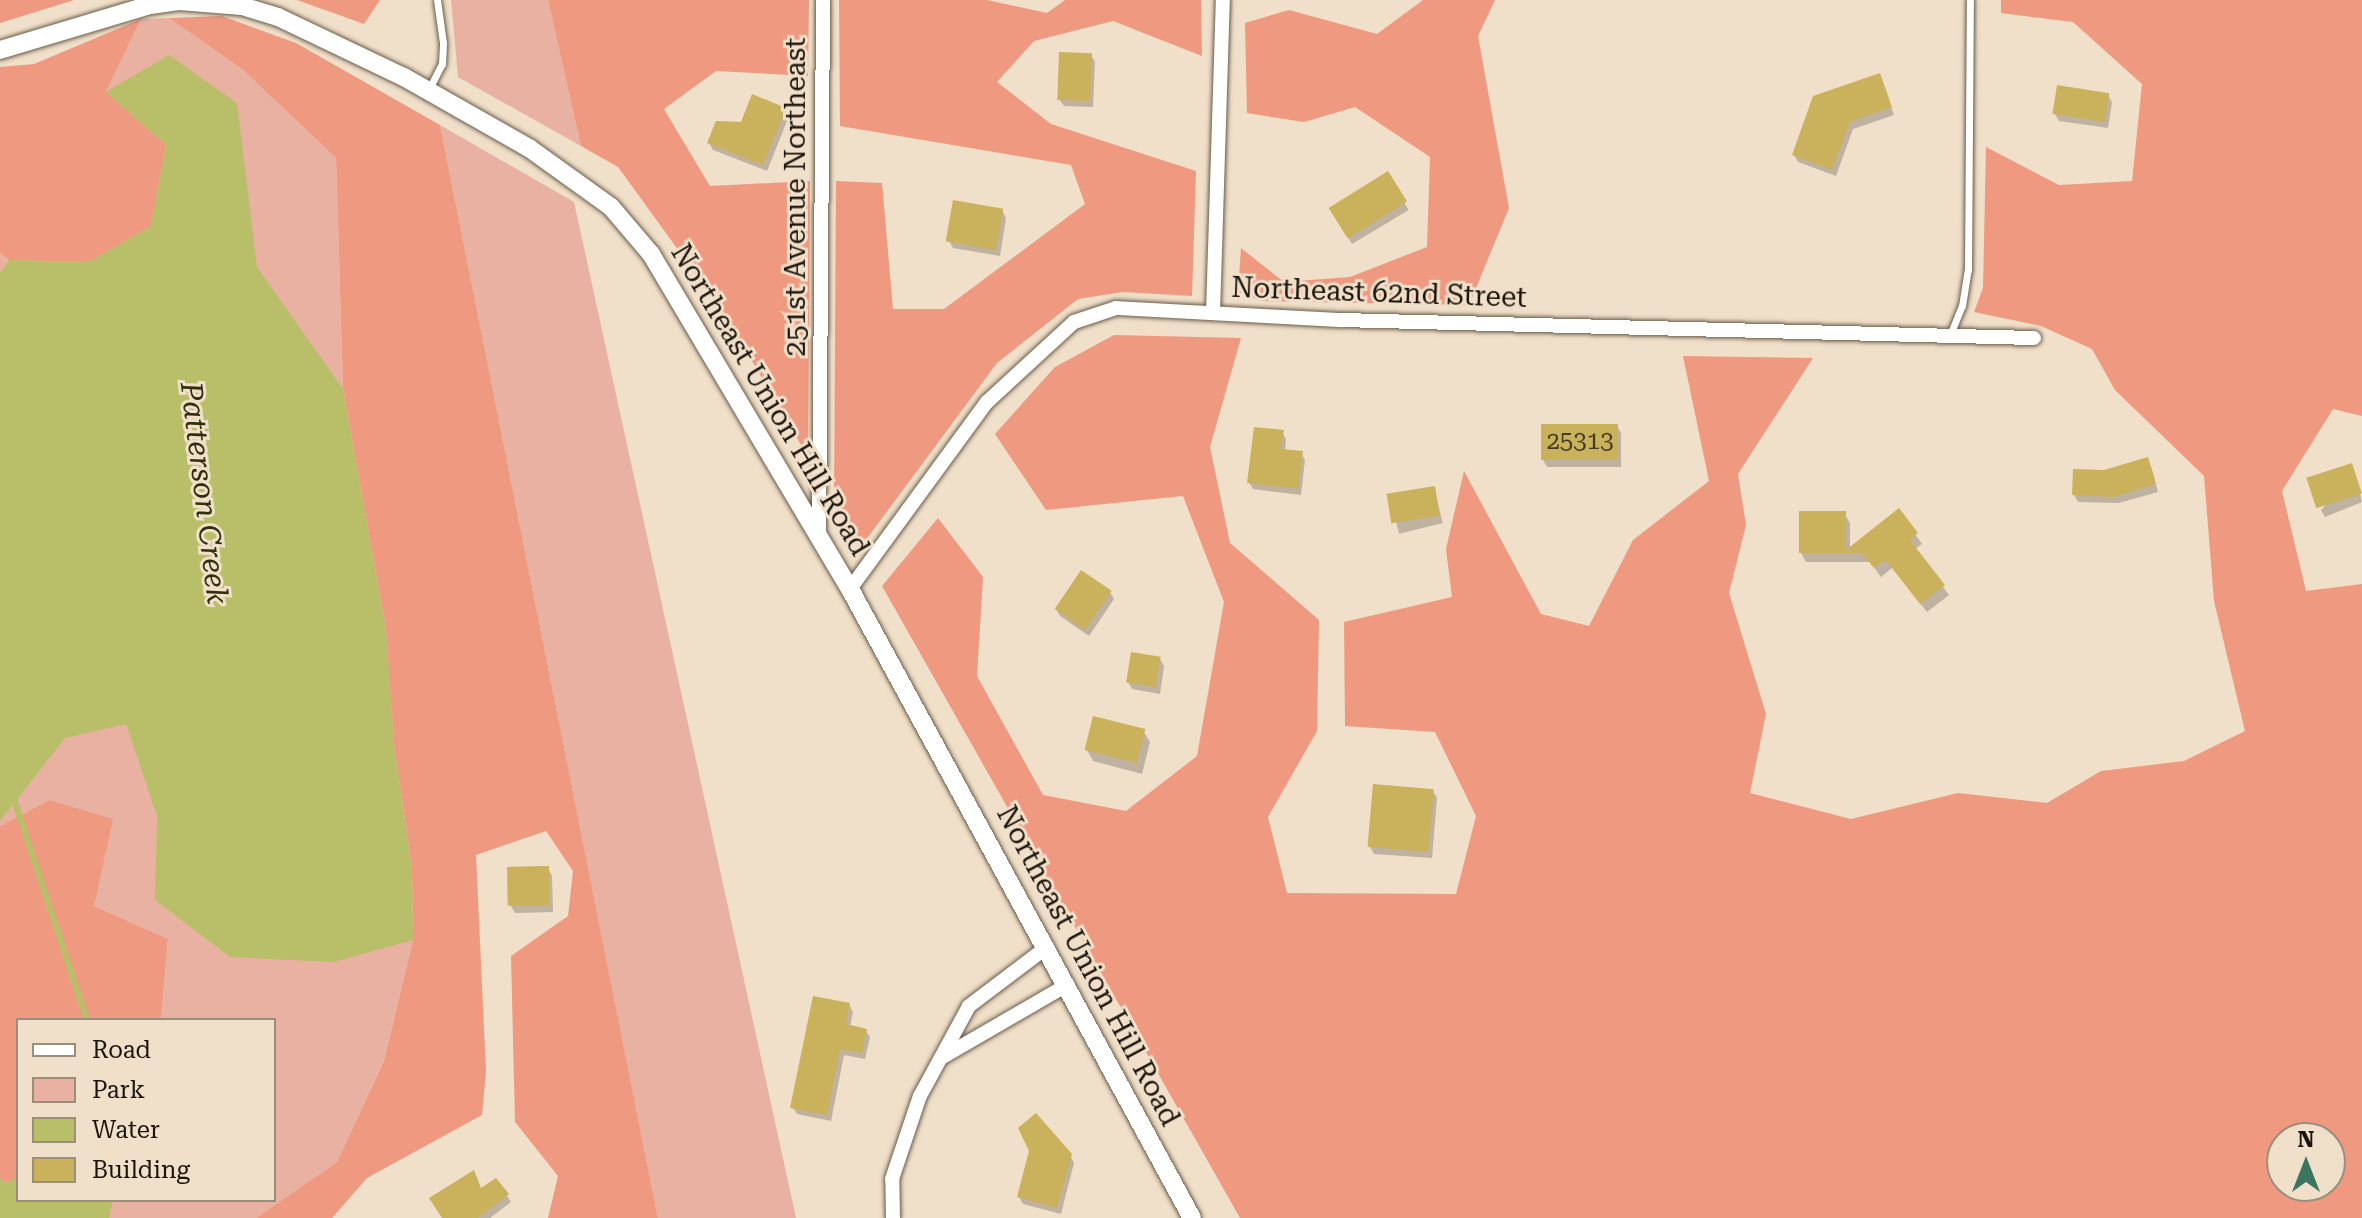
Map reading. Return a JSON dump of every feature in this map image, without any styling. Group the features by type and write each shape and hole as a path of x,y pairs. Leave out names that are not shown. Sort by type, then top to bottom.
{"street":[{"name":"251st Avenue Northeast","path":"819,538 823,0"},
{"path":"1213,313 1223,0"},
{"name":"Northeast Union Hill Road","path":"0,50 150,5 212,2 242,6 278,17 428,91 529,148 611,207 651,254 850,589 1192,1218"},
{"name":"Northeast 62nd Street","path":"850,589 987,402 1074,322 1116,308 1341,320 2034,338"},
{"path":"893,1218 892,1179 920,1096 969,1006 1047,947"},
{"path":"941,1058 1067,985"}],"lane":[{"path":"428,91 442,64 443,43 437,0"},
{"path":"1949,336 1962,306 1968,270 1970,0"}],"green space":[{"path":"451,0 548,0 581,146 458,77"},
{"path":"169,18 243,70 336,158 343,389 386,629 413,940 384,1059 337,1162 256,1218 0,1218 0,1178 5,1183 16,1178 16,1202 276,1202 276,1018 161,1018 168,939 94,906 49,800 0,826 0,253 9,260 106,92 141,19"},
{"path":"440,125 574,202 796,1218 658,1218"}],"shaded area":[{"path":"0,0 74,0 0,23"},
{"path":"297,0 380,0 364,24"},
{"path":"548,0 809,0 808,76 716,71 664,109 710,186 810,181 808,457 724,313 618,167 581,146"},
{"path":"839,0 987,0 1047,13 1065,0 1201,0 1202,56 1113,21 1034,41 997,82 1051,124 1196,171 1192,296 1123,292 1078,299 997,363 860,548 834,504 836,181 882,183 893,309 944,309 1085,204 1071,165 840,126"},
{"path":"1423,0 1495,0 1478,36 1509,208 1469,305 1261,301 1238,292 1241,248 1284,282 1350,277 1427,247 1430,157 1355,107 1304,122 1247,113 1245,23 1289,10 1377,34"},
{"path":"2001,0 2362,0 2362,416 2333,409 2282,491 2306,591 2362,584 2362,1218 1240,1218 882,586 938,518 983,577 977,676 1043,795 1126,811 1197,756 1224,602 1183,496 1046,510 995,434 1055,367 1114,335 1241,338 1210,447 1230,543 1319,620 1317,731 1268,817 1287,893 1456,894 1476,816 1435,732 1345,726 1344,622 1452,597 1446,549 1464,471 1541,614 1589,626 1633,540 1709,481 1683,356 1813,358 1738,474 1746,525 1729,593 1766,714 1750,793 1851,819 1958,793 2047,803 2101,771 2184,761 2245,731 2214,601 2204,476 2115,390 2092,349 2041,326 1974,312 1983,288 1986,147 2059,185 2132,181 2142,84 2073,22 2001,13"},
{"path":"222,16 296,43 440,125 658,1218 548,1218 558,1176 515,1122 511,956 568,916 573,871 546,831 476,855 486,1072 482,1115 367,1178 332,1218 256,1218 337,1162 384,1060 413,940 412,870 394,743 386,629 343,389 336,158 243,70 169,18"},
{"path":"141,19 106,92 166,145 151,226 89,262 9,260 0,253 0,67 34,64"},
{"path":"49,800 113,819 94,906 168,939 161,1018 16,1018 16,1178 5,1183 0,1178 0,826"}],"water":[{"path":"169,55 237,103 257,267 343,389 386,629 394,743 412,869 413,940 334,962 230,957 155,900 157,816 126,724 65,738 0,821 0,273 9,260 89,262 151,226 166,145 106,92"},
{"path":"0,1178 5,1183 16,1178 16,1202 113,1202 109,1218 0,1218"}],"building":[{"path":"1059,52 1092,53 1090,101 1057,100"},
{"path":"1880,73 1892,107 1850,122 1832,170 1792,155 1813,96"},
{"path":"2057,85 2109,93 2105,122 2052,114"},
{"path":"752,94 786,108 763,165 707,143 716,121 741,122"},
{"path":"1388,171 1407,202 1348,239 1329,208"},
{"path":"953,200 1003,209 996,250 946,241"},
{"path":"1541,424 1618,424 1618,460 1541,460"},
{"path":"1254,427 1284,430 1281,449 1303,451 1298,489 1247,483"},
{"path":"2148,457 2156,484 2114,497 2072,495 2073,469 2104,470"},
{"path":"2352,463 2362,493 2316,508 2306,478"},
{"path":"1435,486 1440,516 1391,523 1387,494"},
{"path":"1899,508 1918,533 1910,540 1945,585 1920,604 1886,560 1874,568 1862,553 1799,553 1799,511 1846,511 1846,550"},
{"path":"1081,570 1112,591 1085,630 1055,609"},
{"path":"1131,652 1161,657 1156,687 1126,683"},
{"path":"1093,716 1145,729 1137,763 1085,750"},
{"path":"1373,784 1434,789 1428,852 1368,847"},
{"path":"549,866 550,905 508,906 507,867"},
{"path":"813,996 850,1003 846,1024 867,1029 862,1053 840,1049 827,1115 790,1108"},
{"path":"1036,1113 1072,1154 1057,1208 1017,1197 1029,1151 1018,1128"},
{"path":"474,1170 481,1188 496,1178 509,1194 478,1218 442,1218 429,1198"}],"waterway":[{"name":"Patterson Creek","path":"14,799 86,1018"}]}
